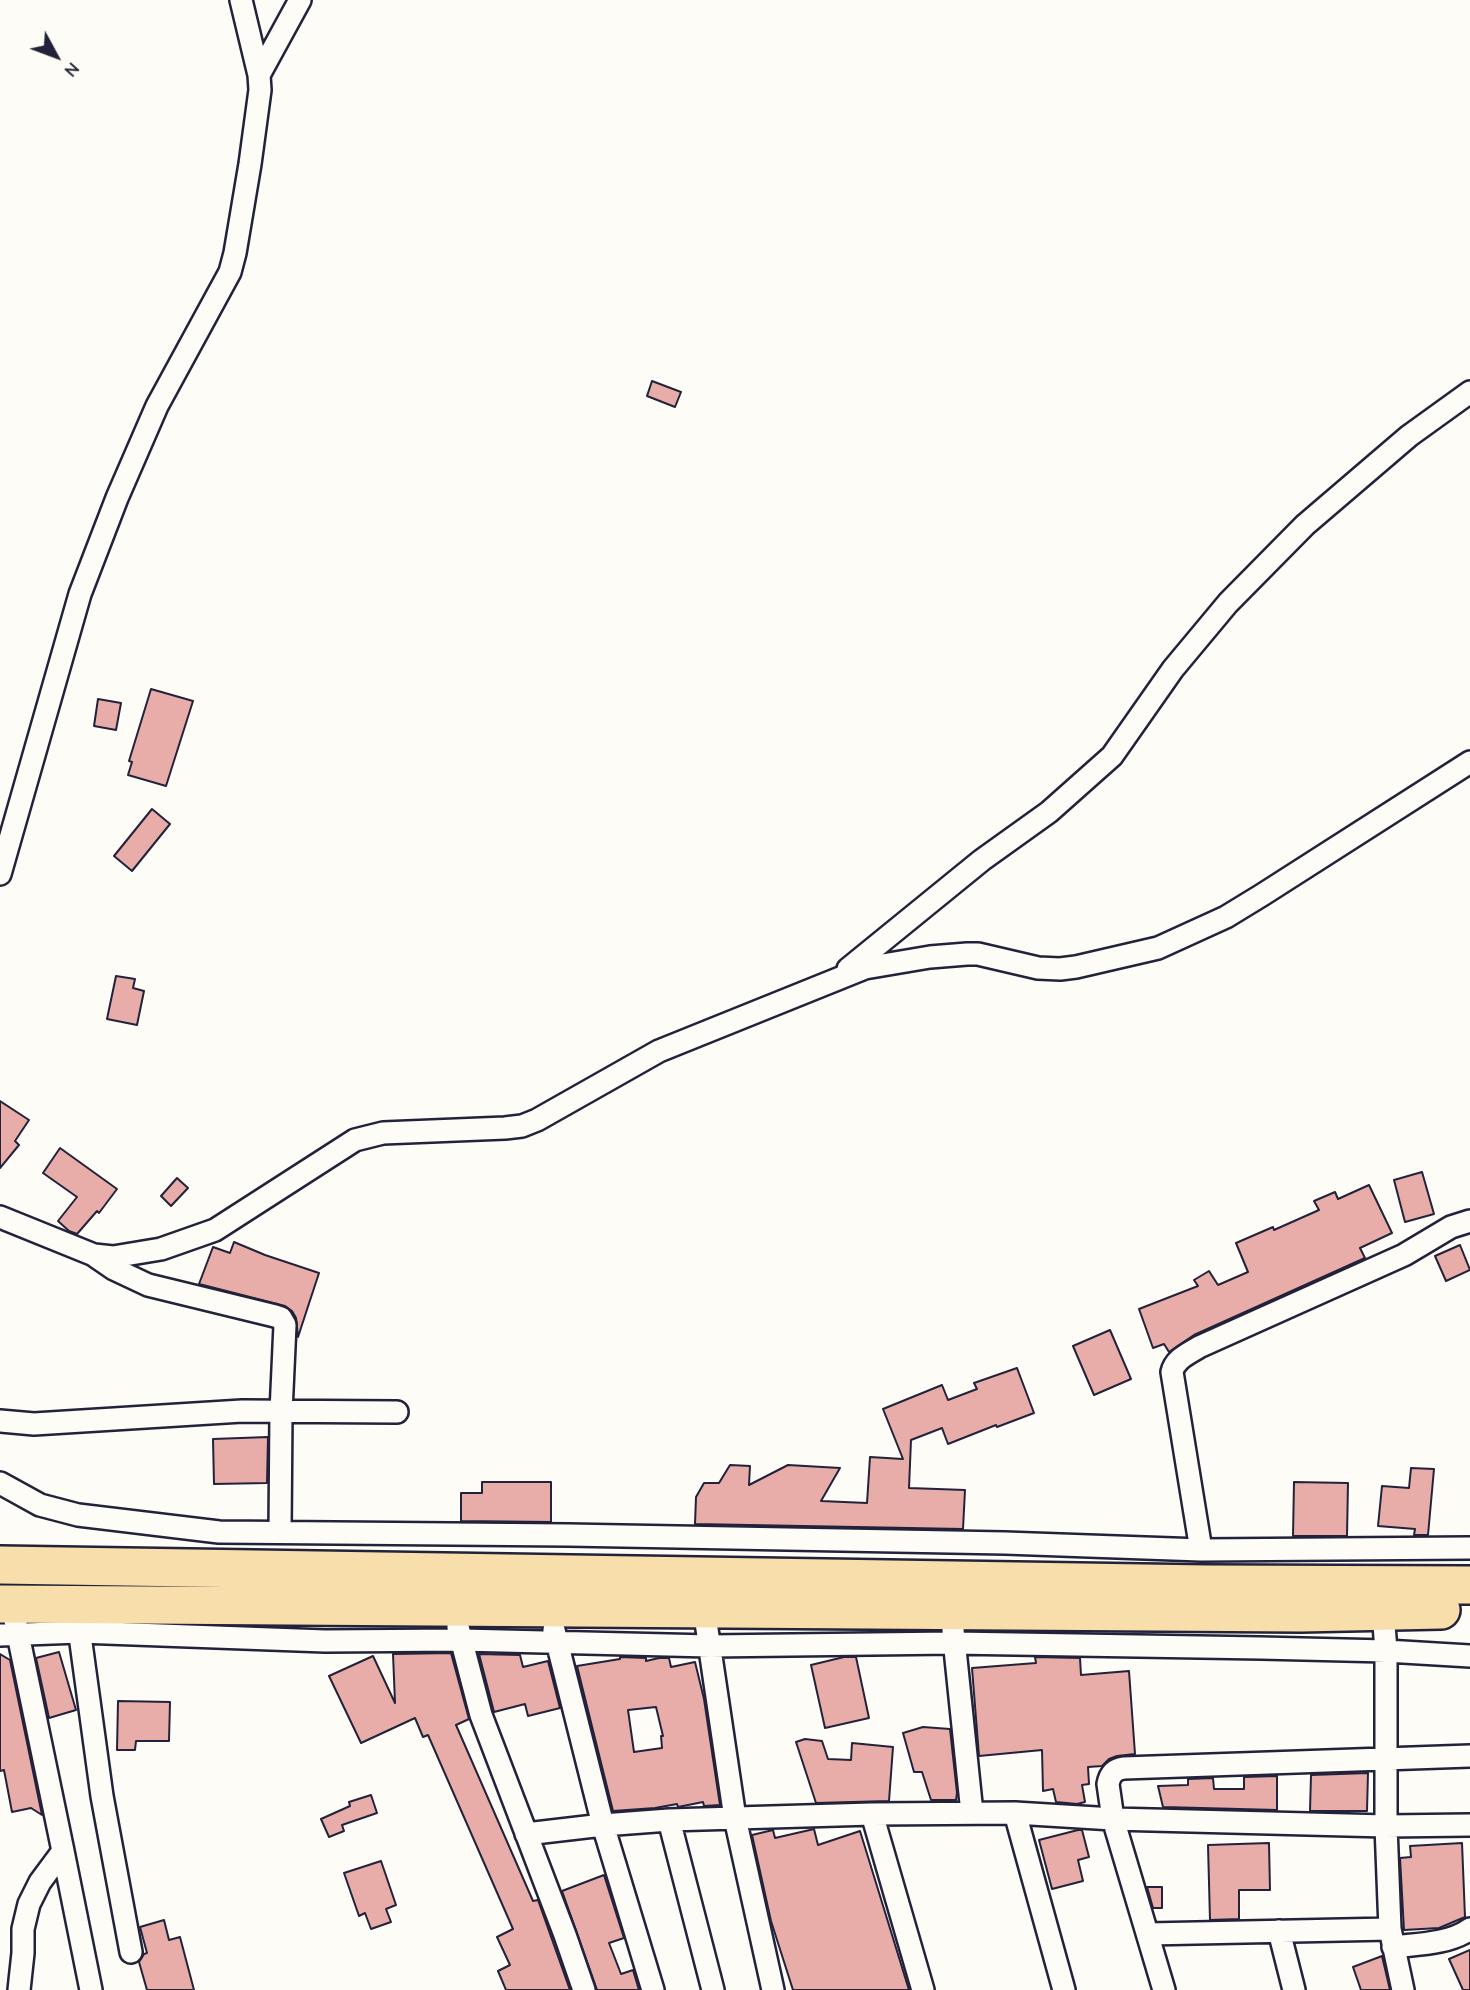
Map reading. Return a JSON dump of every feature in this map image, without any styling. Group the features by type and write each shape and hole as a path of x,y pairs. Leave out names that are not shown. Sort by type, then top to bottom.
{"highway":[{"path":"0,1565 1207,1584 1470,1585"},
{"path":"7,1620 78,1618 457,1624 548,1608 704,1609 953,1627 1470,1609"}],"street":[{"path":"0,874 80,594 157,406 230,272 258,109 259,75 241,0"},
{"path":"259,75 300,0"},
{"path":"839,977 982,860 1049,812 1112,756 1173,668 1228,603 1276,554 1305,525 1409,436 1470,391"},
{"path":"94,1255 113,1257 161,1249 215,1230 355,1140 383,1133 522,1126 659,1051 839,977 878,965 978,954 1038,968 1068,968 1158,948 1226,917 1470,762"},
{"path":"0,1217 94,1255 114,1269 148,1285 281,1318 285,1325 280,1532"},
{"path":"1201,1550 1173,1366 1199,1347 1404,1255 1451,1227 1470,1221"},
{"path":"0,1421 34,1424 242,1411 397,1412"},
{"path":"0,1483 40,1505 78,1515 219,1532 623,1536 1201,1550 1470,1548"},
{"path":"548,1608 603,1825 653,1990"},
{"path":"704,1609 735,1818 773,1990"},
{"path":"1383,1611 1386,1651 1386,1826 1391,1938 1404,1990"},
{"path":"78,1618 102,1796 131,1952"},
{"path":"7,1620 63,1851 91,1990"},
{"path":"584,1990 481,1715 457,1624 558,1643 710,1646 953,1627 1470,1656"},
{"path":"953,1627 972,1813"},
{"path":"1164,1990 1113,1819 1108,1784 1111,1774 1119,1769 1470,1756"},
{"path":"526,1834 669,1820 972,1813 1386,1826 1470,1825"},
{"path":"1016,1813 1064,1990"},
{"path":"872,1814 923,1990"},
{"path":"669,1820 712,1990"},
{"path":"19,1990 23,1929 29,1903 40,1882 63,1851"},
{"path":"1148,1934 1279,1931 1431,1942 1461,1936 1470,1929"},
{"path":"1279,1931 1294,1990"}],"building":[{"path":"652,381 681,392 675,407 647,396"},
{"path":"151,689 193,701 166,786 128,775 132,762 129,761"},
{"path":"98,699 121,703 116,730 94,726"},
{"path":"152,809 170,824 132,871 114,856"},
{"path":"116,976 135,979 133,988 144,991 137,1025 107,1019"},
{"path":"0,1101 29,1120 15,1141 19,1145 0,1168"},
{"path":"60,1148 117,1189 99,1213 97,1211 77,1234 58,1221 77,1197 43,1173"},
{"path":"1422,1172 1434,1214 1405,1222 1394,1180"},
{"path":"177,1178 188,1188 171,1206 161,1196"},
{"path":"1369,1185 1392,1233 1360,1248 1365,1258 1194,1335 1169,1352 1164,1344 1153,1348 1139,1309 1198,1286 1194,1280 1209,1271 1218,1285 1248,1272 1236,1243 1319,1210 1314,1201 1335,1192 1338,1199"},
{"path":"234,1242 319,1273 298,1337 296,1318 285,1306 199,1284 213,1247 230,1253"},
{"path":"1460,1245 1470,1270 1446,1281 1435,1256"},
{"path":"1110,1330 1131,1379 1094,1395 1073,1346"},
{"path":"1017,1368 1034,1413 948,1444 942,1428 911,1440 909,1488 965,1490 963,1529 695,1524 696,1497 704,1483 719,1483 730,1465 750,1466 749,1485 788,1465 840,1468 821,1501 867,1503 870,1457 903,1459 883,1409 942,1385 948,1400 977,1389 974,1383"},
{"path":"268,1437 267,1483 214,1484 213,1439"},
{"path":"1411,1468 1434,1469 1428,1535 1414,1535 1415,1529 1378,1526 1382,1486 1409,1488"},
{"path":"482,1482 551,1482 551,1522 461,1521 461,1493 482,1493"},
{"path":"1294,1482 1348,1483 1347,1536 1293,1536"},
{"path":"59,1652 76,1710 49,1718 36,1658"},
{"path":"451,1653 469,1719 456,1725 533,1901 538,1900 570,1990 506,1990 498,1971 510,1965 497,1937 513,1929 428,1735 423,1737 415,1718 361,1743 329,1676 373,1656 395,1703 393,1654"},
{"path":"0,1654 10,1660 42,1815 31,1808 12,1812 4,1770 0,1771"},
{"path":"479,1654 520,1655 523,1667 548,1661 560,1708 528,1716 525,1704 494,1712"},
{"path":"844,1657 856,1657 869,1718 825,1728 811,1665"},
{"path":"1035,1657 1080,1658 1081,1675 1129,1671 1135,1754 1117,1756 1102,1766 1088,1767 1089,1784 1082,1785 1085,1802 1056,1802 1053,1789 1043,1791 1042,1750 979,1756 972,1668 1036,1663"},
{"path":"646,1658 646,1661 669,1658 671,1667 695,1662 704,1699 720,1805 704,1806 703,1802 678,1807 677,1804 613,1811 577,1666","holes":["656,1707 663,1736 662,1748 634,1752 628,1710"]},
{"path":"118,1701 170,1702 169,1741 136,1741 135,1750 117,1750"},
{"path":"923,1727 950,1729 956,1800 931,1800 922,1772 914,1772 903,1733"},
{"path":"805,1739 822,1741 828,1759 851,1760 852,1743 893,1747 889,1801 816,1803 796,1742"},
{"path":"1368,1773 1367,1811 1310,1811 1311,1775"},
{"path":"1277,1776 1277,1810 1163,1807 1158,1786 1188,1785 1188,1779 1213,1778 1214,1789 1244,1789 1244,1777"},
{"path":"371,1795 377,1813 342,1825 344,1831 329,1837 321,1819 350,1806 349,1802"},
{"path":"814,1829 818,1845 860,1831 909,1990 793,1990 771,1921 752,1835 773,1830 775,1838"},
{"path":"1082,1830 1089,1857 1078,1860 1083,1881 1052,1889 1039,1840"},
{"path":"1269,1843 1270,1890 1239,1890 1239,1919 1210,1920 1208,1845"},
{"path":"1462,1843 1465,1917 1439,1928 1404,1930 1400,1858 1411,1857 1410,1846"},
{"path":"381,1861 396,1905 386,1909 391,1922 371,1929 365,1913 359,1916 344,1873"},
{"path":"604,1875 624,1938 609,1943 621,1974 633,1970 639,1990 597,1990 562,1891"},
{"path":"1147,1887 1162,1887 1162,1908 1153,1908"},
{"path":"164,1920 169,1940 180,1937 194,1990 147,1990 139,1962 147,1953 140,1927"},
{"path":"1470,1950 1470,1990 1463,1990 1449,1959"},
{"path":"1382,1956 1390,1990 1361,1990 1353,1967"}]}
